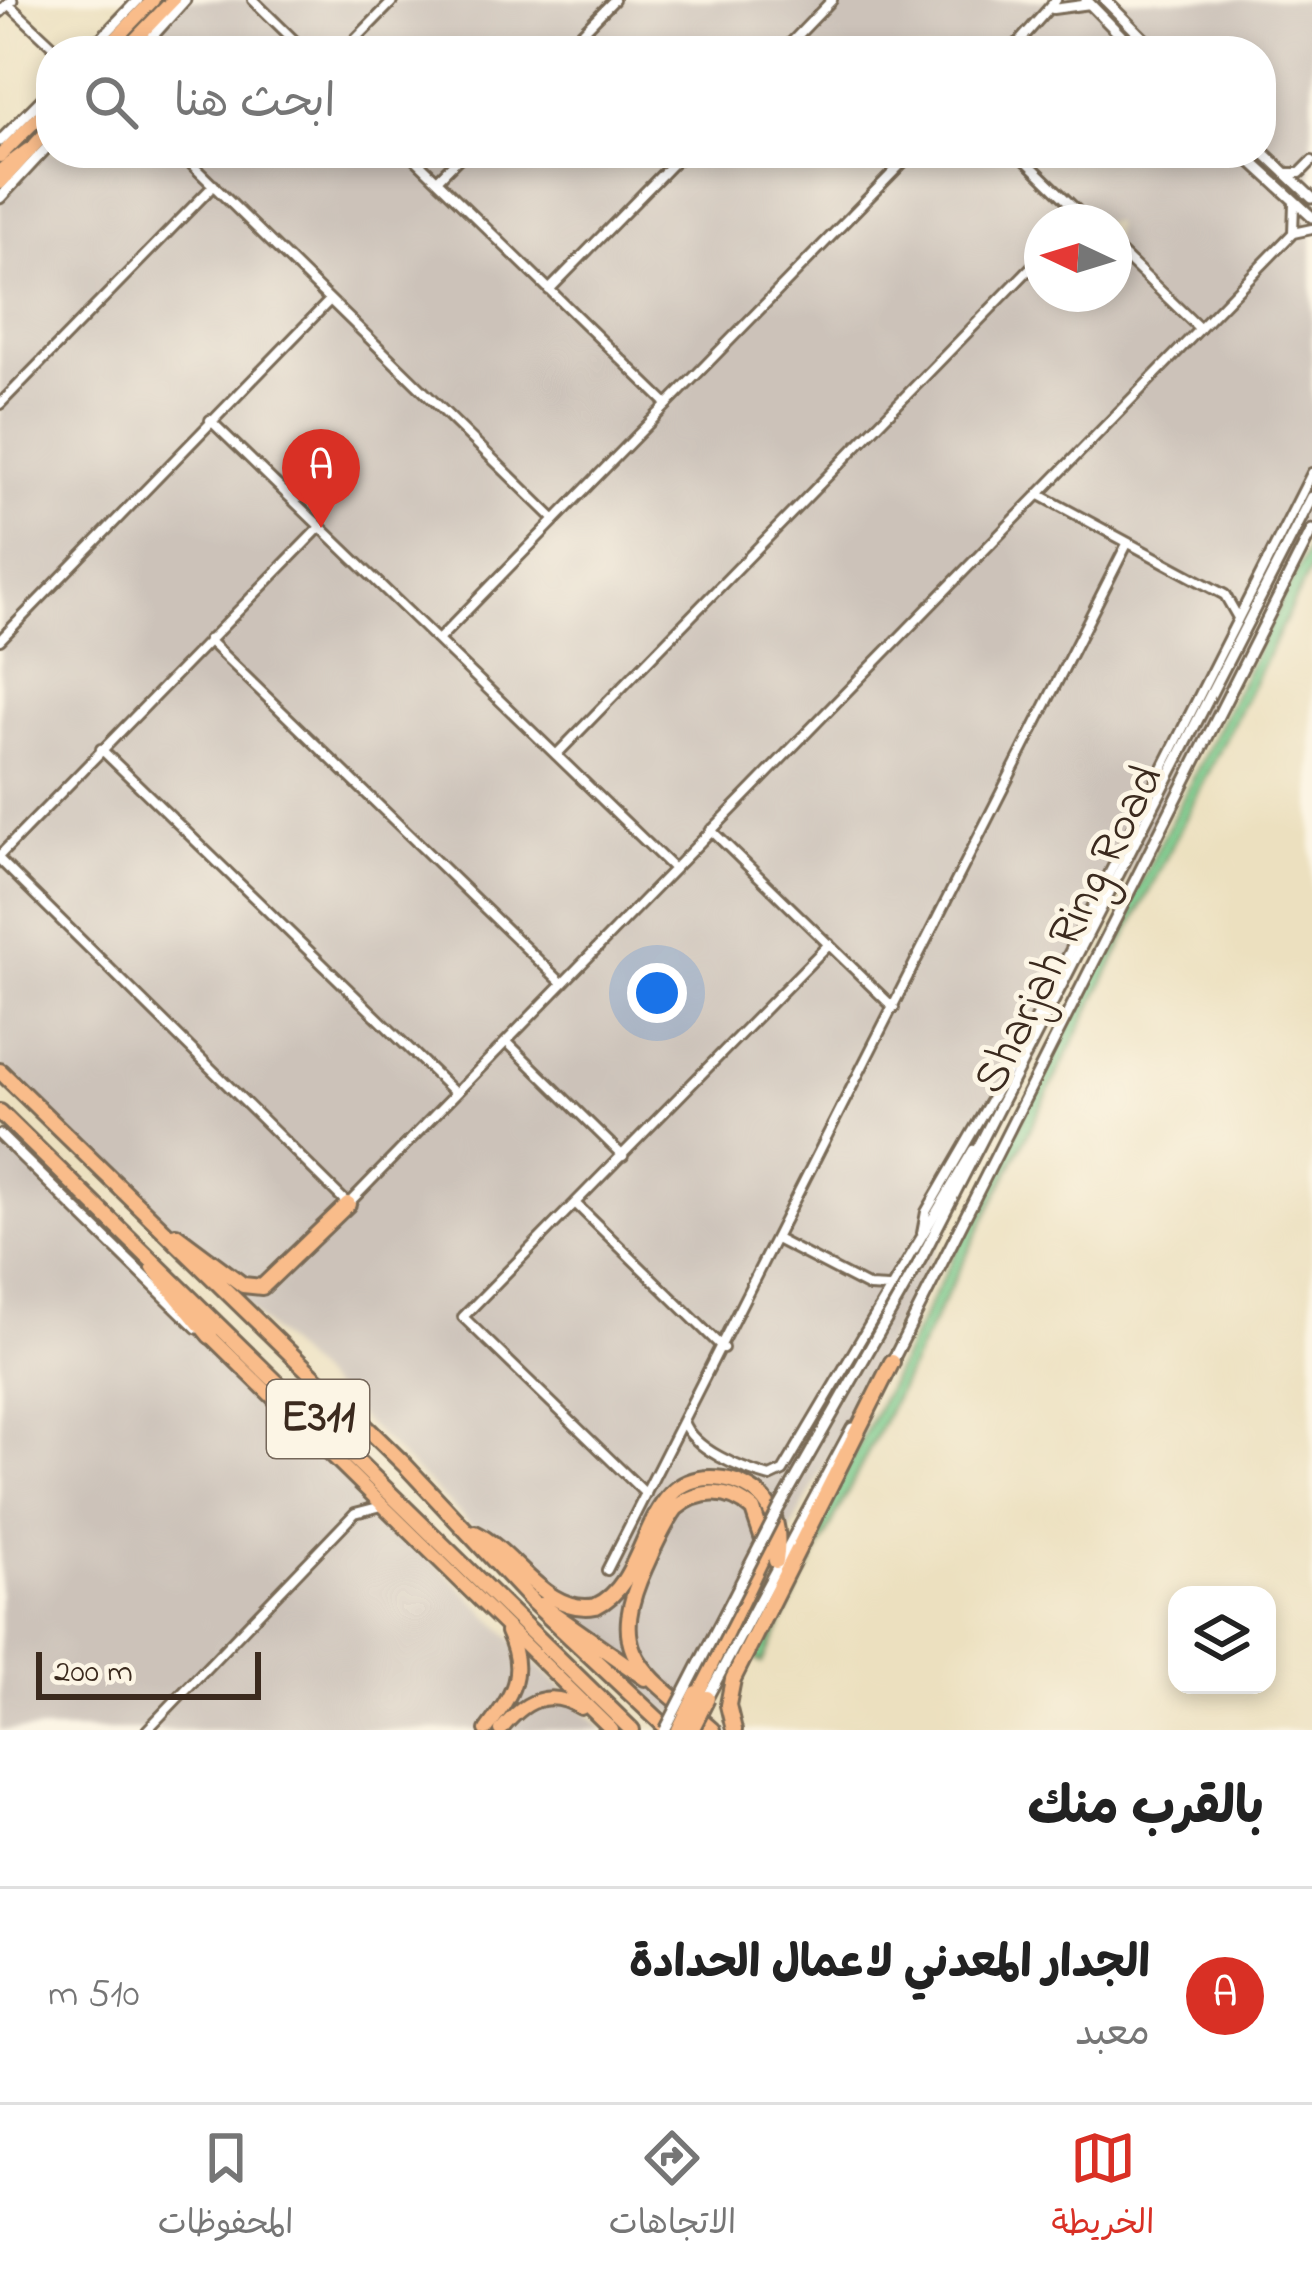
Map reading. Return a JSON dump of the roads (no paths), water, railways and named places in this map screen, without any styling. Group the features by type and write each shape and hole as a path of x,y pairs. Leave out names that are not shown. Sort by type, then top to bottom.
{"highway":[{"path":"0,172 28,151"},
{"name":"E311","path":"0,1071 667,1730"},
{"name":"E311","path":"0,1112 632,1730"},
{"path":"164,1231 186,1240 243,1285 262,1287 348,1204"},
{"path":"146,1253 167,1288 210,1336"},
{"path":"734,1730 728,1705 733,1679 892,1362"},
{"path":"465,1528 499,1546 562,1604 596,1606 625,1580 664,1500 690,1482 723,1479 750,1489 768,1506 778,1532 776,1562"},
{"path":"665,1689 628,1642 628,1605 676,1508 701,1494 720,1493 753,1510 766,1549 691,1730"},
{"path":"533,1602 562,1615 665,1689 712,1730"},
{"path":"679,1730 702,1696"}],"main road":[{"path":"118,36 153,0"},
{"path":"138,36 173,0"},
{"path":"0,156 36,120"},
{"path":"0,183 36,143"},
{"path":"210,1336 608,1730"},
{"path":"489,1729 518,1680 516,1653 504,1626"},
{"path":"489,1729 541,1698 562,1699 608,1730"}],"street":[{"path":"103,36 138,0"},
{"path":"153,36 185,0"},
{"path":"253,0 290,36"},
{"path":"359,36 394,0"},
{"path":"579,36 614,0"},
{"path":"797,36 832,0"},
{"path":"1105,0 1141,36"},
{"path":"1025,36 1054,5 1088,2 1121,36"},
{"path":"5,6 40,36"},
{"path":"0,141 36,105"},
{"path":"0,198 36,158"},
{"path":"1276,164 1309,195"},
{"path":"1286,173 1300,173 1312,164"},
{"path":"1309,195 1312,164"},
{"path":"196,168 554,520"},
{"path":"424,168 667,404"},
{"path":"437,181 450,168"},
{"path":"549,290 668,168"},
{"path":"438,640 897,168"},
{"path":"1032,168 1067,204"},
{"path":"1258,168 1312,218"},
{"path":"0,404 214,185"},
{"path":"1293,233 1294,203"},
{"path":"320,526 0,858 348,1204 1293,233 1312,229"},
{"path":"1132,263 1200,329"},
{"path":"556,755 1024,274"},
{"path":"0,640 330,300"},
{"path":"210,420 673,868"},
{"path":"922,1233 926,1212 1021,1048 1312,473"},
{"path":"1038,494 1225,595 1251,592"},
{"path":"667,1730 779,1508 986,1136 1312,497"},
{"name":"Sharjah Ring Road","path":"702,1696 892,1362 1312,530"},
{"path":"607,1570 1127,544"},
{"path":"1225,595 1237,620"},
{"path":"208,640 562,983"},
{"path":"101,749 454,1093"},
{"path":"711,830 894,1008"},
{"path":"646,1494 463,1317 829,944"},
{"path":"507,1042 623,1156"},
{"path":"0,1135 210,1336"},
{"path":"683,1421 695,1442 763,1475 778,1475 922,1233 986,1136"},
{"path":"576,1204 723,1348"},
{"path":"778,1240 868,1287 890,1288"},
{"path":"868,1287 878,1307"},
{"path":"147,1730 355,1513 384,1506"}],"place":[{"name":"الجدار المعدني لاعمال الحدادة","path":"321,528"}]}
